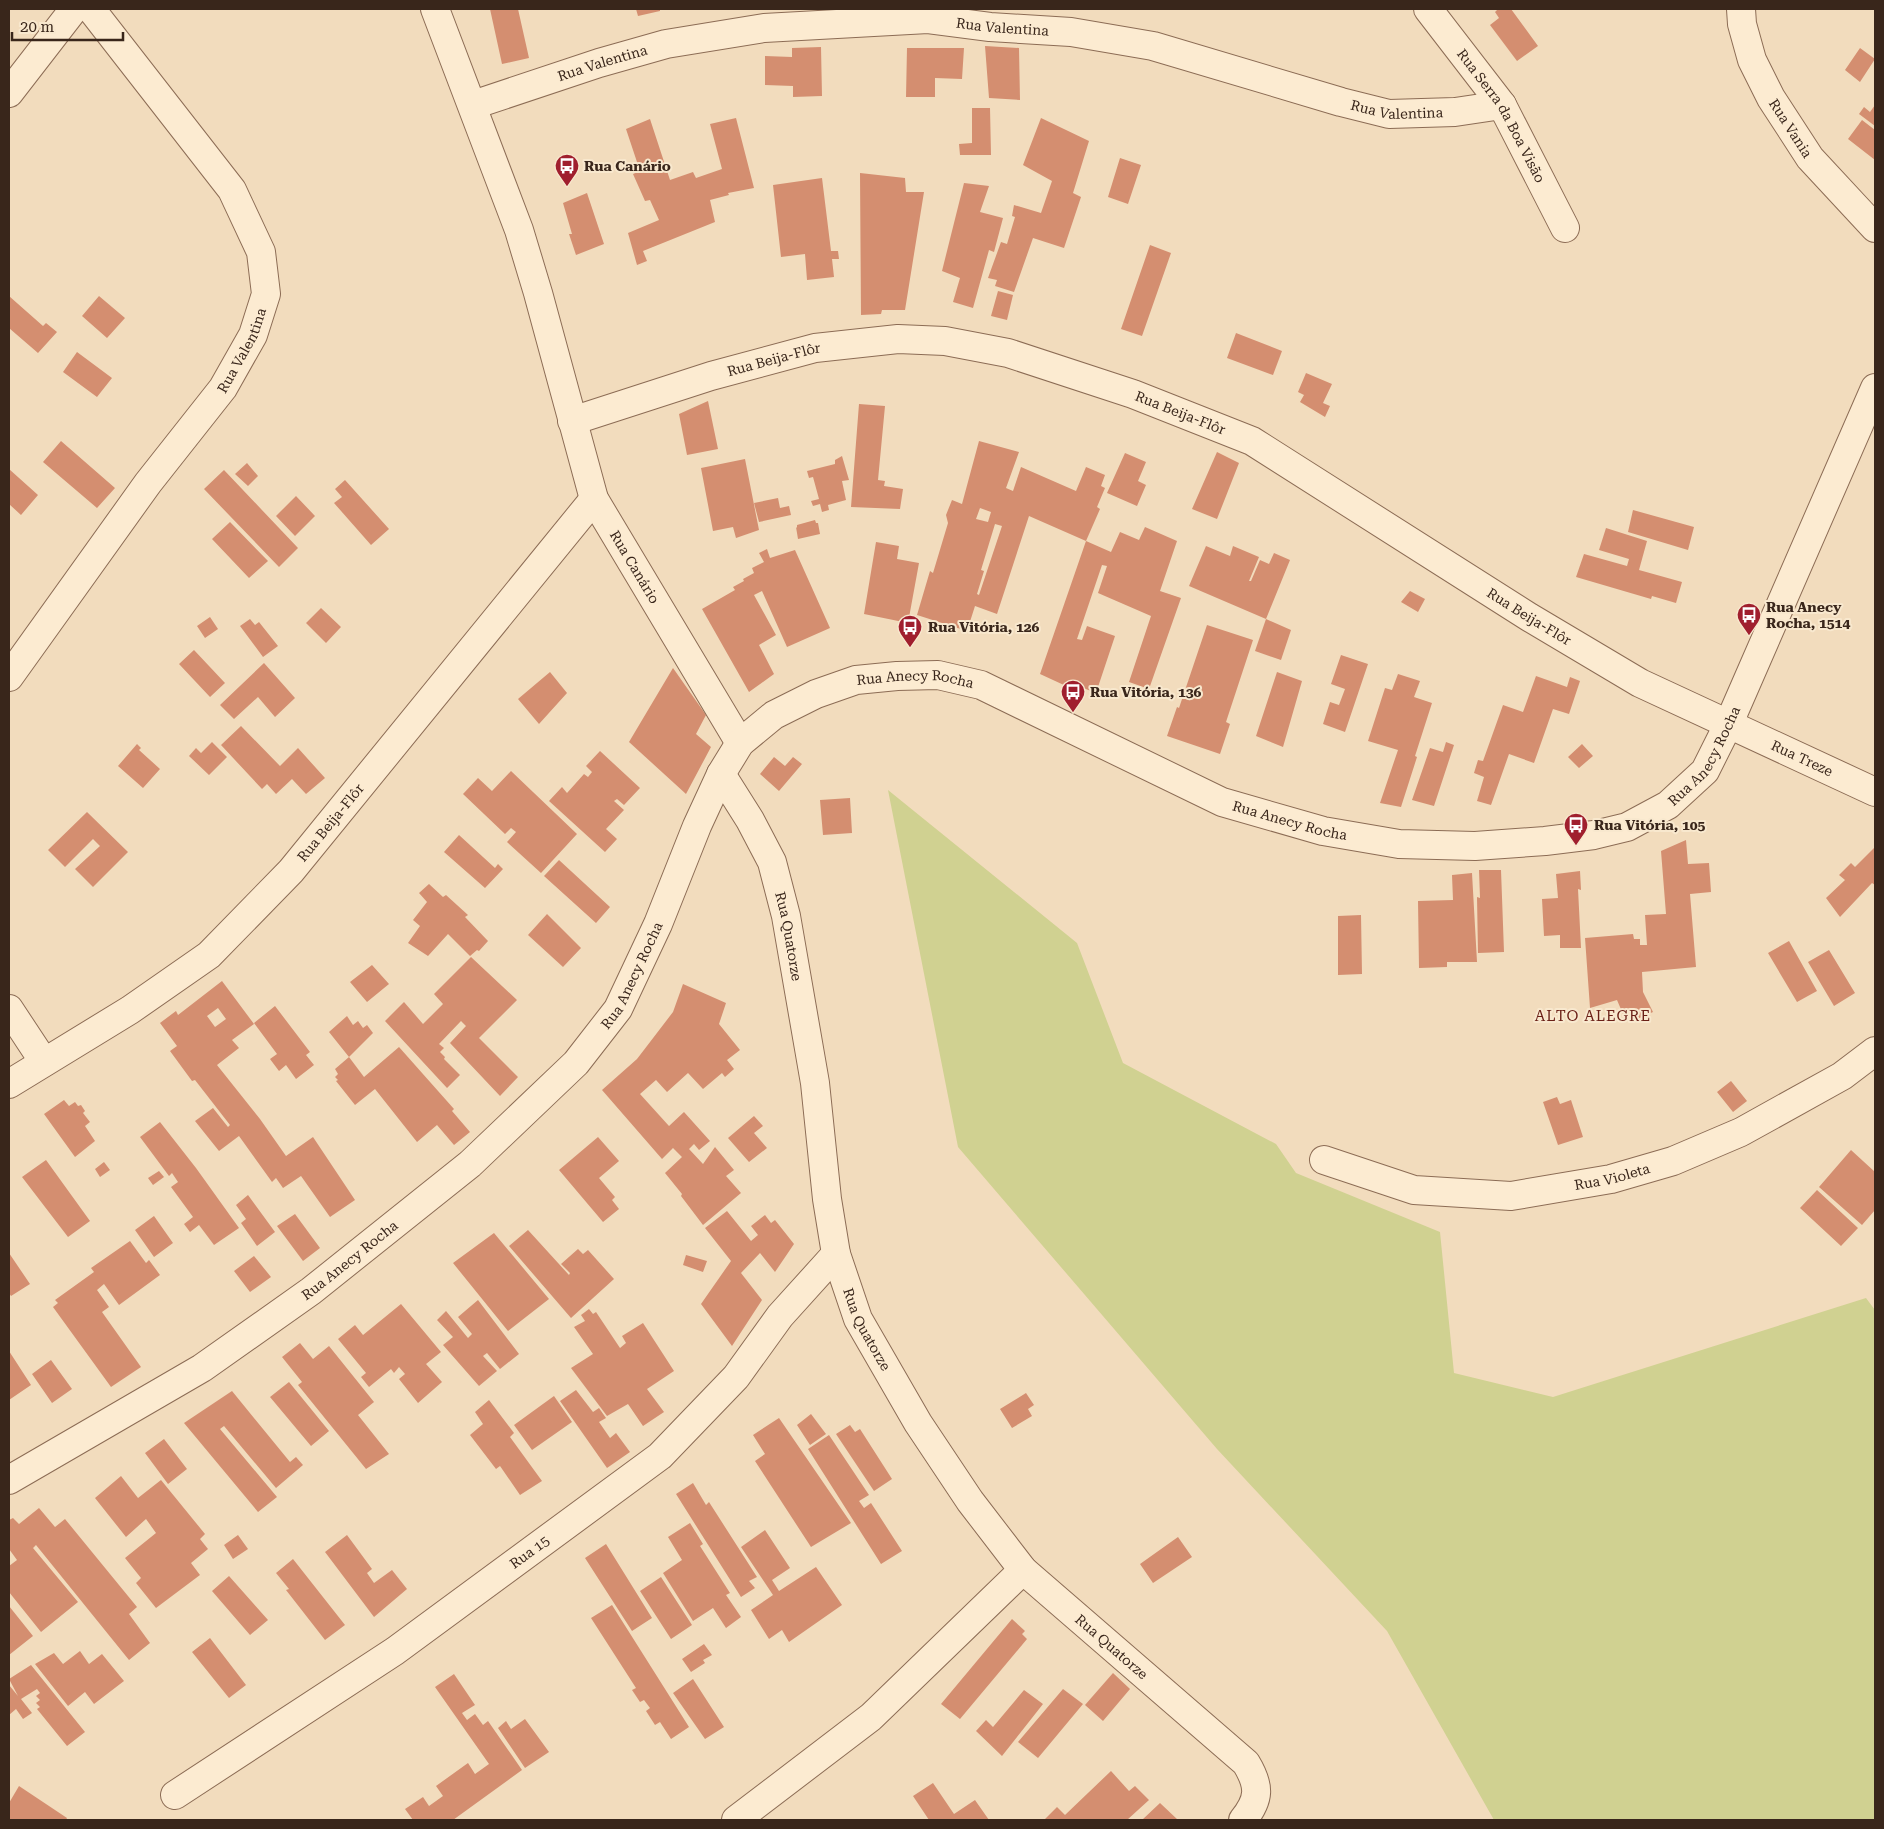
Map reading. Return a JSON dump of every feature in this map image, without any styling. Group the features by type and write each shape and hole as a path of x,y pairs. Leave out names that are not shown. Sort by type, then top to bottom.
{"street":[{"path":"9,93 74,9"},
{"name":"Rua Valentina","path":"9,677 148,483 223,388 253,335 266,294 261,252 232,190 91,9"},
{"name":"Rua Canário","path":"435,9 519,230 543,310 594,499 740,743"},
{"name":"Rua Serra da Boa Visão","path":"1428,9 1502,105 1566,228"},
{"name":"Rua Vania","path":"1741,9 1742,24 1752,60 1771,98 1810,158 1875,228"},
{"name":"Rua Valentina","path":"473,105 599,62 666,44 764,28 928,19 990,27 1070,32 1152,46 1331,99 1389,114 1455,112 1502,105"},
{"name":"Rua Beija-Flôr","path":"572,422 711,376 815,348 898,339 945,342 1008,353 1133,394 1252,441 1529,617 1640,684 1729,724"},
{"name":"Rua Anecy Rocha","path":"9,1480 202,1368 312,1291 470,1164 576,1063 618,1009 658,924 697,826 721,774 740,743 774,715 816,694 856,680 897,676 938,676 981,685 1222,802 1333,833 1399,844 1475,846 1594,835 1626,826 1668,805 1705,771 1729,724 1875,388"},
{"name":"Rua Beija-Flôr","path":"9,1084 130,1010 209,955 291,871 594,499"},
{"name":"Rua Treze","path":"1729,724 1875,792"},
{"name":"Rua Quatorze","path":"721,774 750,820 772,862 786,916 815,1083 827,1199 836,1254 858,1319 918,1423 970,1501 1023,1570 1246,1763 1255,1777 1256,1792 1253,1808 1243,1820"},
{"path":"9,1009 44,1062"},
{"name":"Rua Violeta","path":"1324,1160 1414,1190 1511,1196 1611,1179 1673,1162 1741,1132 1842,1076 1875,1051"},
{"name":"Rua 15","path":"175,1795 395,1650 660,1456 736,1377 780,1316 836,1254"},
{"path":"736,1820 871,1717 1023,1570"}],"green space":[{"path":"888,790 1077,943 1123,1063 1276,1144 1296,1173 1440,1232 1454,1373 1553,1397 1866,1298 1875,1310 1875,1820 1494,1820 1387,1631 1217,1449 958,1147"}],"building":[{"path":"490,9 518,9 529,58 502,64"},
{"path":"636,9 660,9 660,11 638,16"},
{"path":"1498,9 1511,9 1538,46 1517,61 1490,25 1499,18 1495,12"},
{"path":"985,46 1019,48 1020,100 989,98"},
{"path":"821,47 822,96 793,97 793,86 765,85 765,56 792,57 792,48"},
{"path":"907,48 964,48 962,79 935,78 935,97 906,97"},
{"path":"1860,48 1875,59 1860,82 1845,70"},
{"path":"1875,105 1875,126 1859,114 1864,107 1870,112"},
{"path":"972,108 990,108 991,155 960,155 959,144 972,143"},
{"path":"736,118 754,188 728,193 729,195 710,200 715,222 643,251 647,261 637,265 628,233 659,220 650,200 645,201 633,174 640,171 626,129 650,119 670,180 693,172 696,178 722,169 710,124"},
{"path":"1041,118 1089,141 1073,193 1081,197 1064,248 1033,238 1014,292 995,286 997,280 988,278 1001,242 1007,244 1015,217 1012,216 1014,205 1041,213 1052,181 1023,165"},
{"path":"1862,120 1875,130 1875,160 1848,139"},
{"path":"1120,158 1141,165 1128,204 1108,197"},
{"path":"860,173 905,178 906,192 924,192 905,310 882,310 881,314 861,315"},
{"path":"822,178 831,251 838,251 839,259 832,259 834,277 807,280 805,254 781,257 773,185"},
{"path":"964,183 989,186 980,212 1003,218 994,252 989,250 973,308 953,302 960,278 942,271"},
{"path":"587,193 604,244 576,255 569,234 572,234 563,203"},
{"path":"1150,245 1171,253 1142,336 1121,329"},
{"path":"998,291 1013,295 1007,320 991,316"},
{"path":"9,296 43,326 46,323 57,332 38,353 9,328"},
{"path":"99,296 125,318 107,338 82,316"},
{"path":"1236,333 1282,351 1273,375 1227,358"},
{"path":"77,352 112,378 97,397 63,372"},
{"path":"1306,373 1332,384 1323,403 1330,406 1325,417 1300,402 1304,395 1298,392"},
{"path":"708,401 718,449 687,455 679,414"},
{"path":"859,404 885,406 878,480 885,481 884,486 903,489 900,509 851,507"},
{"path":"61,441 115,488 97,508 43,462"},
{"path":"979,441 1019,452 1006,488 1013,491 1021,467 1076,491 1086,467 1105,475 1101,486 1105,488 1097,507 1100,509 1086,541 1029,516 997,614 975,606 967,631 917,615 930,571 933,573 948,523 946,515 952,500 962,504","holes":["980,508 991,512 988,522 976,519","995,524 1002,526 979,595 977,594 984,571 981,570"]},
{"path":"1217,452 1239,463 1217,519 1192,509"},
{"path":"1125,453 1146,462 1138,481 1146,485 1137,506 1107,493"},
{"path":"842,456 849,480 842,481 846,500 828,505 829,510 822,512 820,504 813,506 811,501 819,499 813,477 809,478 807,471 835,464 835,460"},
{"path":"745,459 759,530 736,538 733,527 713,531 701,468"},
{"path":"247,463 258,476 248,486 235,474"},
{"path":"9,469 38,495 21,515 9,504"},
{"path":"224,470 298,548 279,567 204,489"},
{"path":"345,480 389,529 371,545 334,503 342,497 335,489"},
{"path":"296,496 315,516 295,536 276,516"},
{"path":"778,498 780,508 789,506 791,515 759,522 754,503"},
{"path":"1633,510 1694,527 1688,550 1628,532"},
{"path":"815,520 818,523 820,534 798,539 797,525"},
{"path":"230,522 268,561 249,578 212,539"},
{"path":"1145,527 1177,541 1160,591 1181,598 1149,689 1129,682 1151,616 1098,593 1107,566 1102,565 1077,639 1082,640 1087,626 1115,636 1096,693 1068,682 1066,686 1040,674 1086,541 1111,552 1120,532 1139,540"},
{"path":"1606,528 1647,541 1639,570 1682,582 1676,603 1652,596 1651,599 1576,577 1584,554 1627,566 1629,559 1599,550"},
{"path":"876,542 899,546 897,559 919,563 908,623 864,614"},
{"path":"1206,546 1230,556 1233,546 1259,557 1249,581 1251,581 1260,560 1269,564 1274,553 1290,560 1266,619 1189,586"},
{"path":"767,549 770,558 795,550 830,628 787,647 762,591 754,595 776,635 759,645 774,674 749,692 702,609 735,590 733,587 754,573 752,568 764,562 759,553"},
{"path":"1410,591 1425,599 1418,612 1401,602"},
{"path":"321,608 341,627 326,643 306,623"},
{"path":"210,617 218,629 205,638 197,626"},
{"path":"250,619 255,625 259,622 278,646 263,657 240,626"},
{"path":"1266,619 1291,630 1281,660 1255,651"},
{"path":"1207,625 1253,640 1226,722 1230,724 1220,754 1167,736 1177,707 1179,708"},
{"path":"194,650 225,683 210,697 179,664"},
{"path":"1341,655 1368,664 1345,732 1323,724 1330,702 1339,705 1345,689 1331,684"},
{"path":"264,663 295,698 275,717 258,697 234,719 220,705"},
{"path":"673,668 706,715 696,734 711,747 686,794 629,742"},
{"path":"550,672 567,693 539,724 518,699"},
{"path":"1277,672 1302,681 1283,747 1256,736"},
{"path":"1398,674 1420,681 1414,697 1432,703 1401,807 1380,803 1398,750 1368,741 1385,688 1392,690"},
{"path":"1536,676 1567,687 1570,677 1580,681 1569,714 1553,709 1534,763 1509,754 1491,805 1477,801 1484,777 1474,773 1478,760 1483,761 1503,705 1523,712"},
{"path":"241,726 280,766 298,748 325,778 306,794 292,779 276,794 267,784 262,789 221,745"},
{"path":"212,742 227,757 209,775 189,756 196,748 201,753"},
{"path":"1446,742 1454,745 1434,806 1412,800 1430,748 1443,752"},
{"path":"137,744 141,748 139,750 160,769 143,788 118,766"},
{"path":"1582,744 1593,756 1579,768 1568,757"},
{"path":"600,751 640,788 624,805 617,799 614,801 624,810 606,829 617,839 605,852 549,801 562,787 567,793 584,774 588,777 592,772 586,766"},
{"path":"774,757 785,766 793,757 802,764 779,791 760,774"},
{"path":"511,771 577,834 541,873 507,842 516,832 511,828 505,834 463,794 478,778 492,791"},
{"path":"850,798 852,833 823,835 820,800"},
{"path":"87,812 128,852 93,887 75,869 100,846 93,839 65,867 48,850"},
{"path":"459,835 495,868 498,864 503,869 485,888 444,852"},
{"path":"1686,840 1688,864 1709,863 1711,892 1690,894 1696,967 1642,972 1643,992 1653,1012 1635,1020 1631,1010 1623,1014 1617,1000 1590,1008 1585,938 1633,934 1634,939 1640,939 1640,945 1647,945 1645,915 1666,914 1661,851"},
{"path":"1875,847 1875,885 1872,883 1840,917 1826,898 1845,880 1839,875 1851,863 1855,867"},
{"path":"559,860 610,907 596,923 544,876"},
{"path":"1479,870 1501,870 1504,952 1478,953 1477,897 1480,898"},
{"path":"1580,871 1581,890 1578,889 1581,948 1560,948 1560,935 1544,936 1542,899 1558,898 1556,874"},
{"path":"1472,873 1477,962 1447,962 1447,967 1419,968 1418,901 1453,900 1452,875"},
{"path":"429,884 443,897 446,895 468,915 465,917 488,941 479,951 477,950 470,956 448,934 428,956 408,943 420,926 413,920 427,902 419,893"},
{"path":"547,914 581,948 563,967 528,935"},
{"path":"1361,915 1362,974 1338,975 1338,916"},
{"path":"1789,941 1817,991 1797,1002 1768,953"},
{"path":"1829,950 1855,993 1834,1006 1808,962"},
{"path":"471,957 517,1000 479,1038 518,1077 500,1096 450,1043 466,1026 461,1021 439,1044 444,1048 440,1052 445,1057 444,1059 460,1075 447,1088 385,1021 404,1002 423,1024 443,1004 434,994"},
{"path":"372,965 389,984 367,1002 350,982"},
{"path":"222,981 254,1024 232,1040 239,1048 217,1065 260,1119 286,1156 313,1137 355,1200 330,1217 301,1176 283,1188 276,1178 272,1182 239,1136 219,1151 195,1121 213,1108 228,1127 230,1125 195,1080 192,1081 170,1051 177,1046 160,1023 176,1011 178,1015","holes":["218,1008 226,1019 215,1027 207,1016"]},
{"path":"683,984 726,1003 719,1024 740,1050 727,1060 734,1069 725,1077 722,1073 703,1089 688,1073 667,1092 656,1080 640,1094 669,1126 684,1112 710,1141 699,1150 694,1144 689,1149 703,1164 715,1147 734,1170 726,1176 741,1193 703,1225 665,1173 682,1157 673,1148 662,1159 602,1090 637,1059 673,1012"},
{"path":"275,1006 310,1052 306,1055 314,1065 296,1079 286,1065 279,1071 270,1059 277,1054 254,1023"},
{"path":"347,1016 353,1025 358,1021 363,1028 367,1025 373,1033 349,1057 329,1032"},
{"path":"399,1047 454,1109 452,1111 470,1132 454,1145 437,1125 417,1142 375,1089 355,1105 336,1081 338,1080 335,1077 338,1074 335,1069 349,1057 364,1077"},
{"path":"1731,1081 1747,1101 1733,1112 1717,1092"},
{"path":"1557,1097 1560,1104 1571,1100 1583,1137 1558,1145 1543,1102"},
{"path":"64,1100 69,1106 75,1102 78,1106 81,1105 85,1111 83,1113 90,1122 85,1126 95,1141 75,1157 44,1114"},
{"path":"754,1116 763,1126 754,1133 767,1148 749,1162 728,1138"},
{"path":"160,1122 239,1228 214,1245 199,1225 190,1232 184,1224 193,1217 171,1187 178,1182 172,1173 169,1176 140,1137"},
{"path":"598,1137 619,1161 599,1178 615,1197 612,1200 619,1209 603,1222 559,1170"},
{"path":"1851,1150 1875,1172 1875,1210 1862,1225 1819,1187"},
{"path":"46,1160 90,1221 68,1237 22,1177"},
{"path":"104,1162 110,1170 100,1177 95,1169"},
{"path":"159,1171 164,1177 153,1185 148,1178"},
{"path":"1817,1190 1858,1228 1841,1246 1800,1208"},
{"path":"248,1195 275,1232 257,1246 241,1223 246,1219 236,1205"},
{"path":"727,1211 751,1241 758,1235 751,1226 765,1215 771,1223 775,1220 794,1244 775,1272 760,1253 741,1273 762,1300 732,1346 701,1304 731,1261 705,1228"},
{"path":"295,1214 320,1248 303,1261 277,1226"},
{"path":"154,1216 173,1243 154,1257 135,1230"},
{"path":"528,1230 569,1275 570,1273 561,1264 578,1249 583,1254 588,1250 614,1279 571,1318 509,1246"},
{"path":"494,1233 549,1299 508,1331 453,1263"},
{"path":"130,1241 146,1263 149,1260 160,1275 119,1305 104,1284 97,1290 109,1307 102,1312 141,1367 111,1387 53,1307 58,1303 55,1300 94,1272 91,1268"},
{"path":"9,1253 30,1284 11,1296 9,1293"},
{"path":"686,1255 707,1261 703,1272 683,1265"},
{"path":"254,1256 271,1277 250,1292 234,1271"},
{"path":"478,1300 519,1354 500,1369 487,1353 483,1356 497,1371 479,1386 443,1345 453,1337 437,1320 446,1311 468,1338 472,1334 458,1317"},
{"path":"401,1304 441,1352 426,1364 442,1382 418,1403 399,1379 405,1374 399,1367 394,1373 391,1369 369,1387 361,1377 366,1373 338,1339 355,1325 363,1335"},
{"path":"589,1309 593,1314 596,1312 620,1348 626,1343 622,1336 643,1323 674,1371 647,1389 664,1412 643,1426 628,1404 607,1416 571,1368 593,1354 574,1327 585,1321 581,1315"},
{"path":"300,1343 313,1359 329,1346 374,1402 358,1415 389,1454 366,1469 298,1385 302,1382 282,1357"},
{"path":"9,1351 31,1385 9,1400"},
{"path":"51,1360 72,1389 52,1403 32,1374"},
{"path":"289,1382 329,1431 311,1446 270,1397"},
{"path":"576,1390 593,1412 599,1408 606,1418 599,1422 610,1438 616,1433 630,1452 607,1468 560,1401"},
{"path":"232,1391 290,1462 296,1457 303,1465 276,1488 224,1426 220,1429 277,1497 258,1512 184,1423"},
{"path":"1026,1393 1034,1405 1028,1409 1032,1416 1012,1428 1000,1409"},
{"path":"554,1396 572,1422 532,1450 514,1425"},
{"path":"489,1400 514,1433 510,1437 542,1481 520,1495 500,1466 496,1469 470,1435 483,1424 475,1412"},
{"path":"811,1414 826,1434 810,1445 797,1425"},
{"path":"779,1418 851,1523 811,1547 755,1461 765,1454 753,1435"},
{"path":"850,1425 855,1432 860,1429 892,1479 874,1491 836,1434"},
{"path":"829,1435 869,1495 859,1501 864,1508 871,1503 902,1551 881,1564 808,1449"},
{"path":"164,1439 187,1469 168,1484 145,1453"},
{"path":"121,1476 138,1498 161,1480 205,1534 200,1539 208,1549 191,1563 200,1575 156,1608 136,1583 141,1578 125,1558 156,1533 146,1519 126,1537 95,1498"},
{"path":"693,1483 706,1505 709,1502 757,1577 749,1581 755,1588 741,1597 676,1494"},
{"path":"39,1508 55,1527 65,1519 137,1607 129,1614 150,1643 129,1660 36,1545 33,1548 78,1602 41,1632 9,1592 9,1566 17,1560 9,1549 9,1520 13,1518 19,1524"},
{"path":"690,1523 703,1544 700,1546 730,1593 726,1595 741,1617 726,1628 713,1608 693,1621 663,1573 682,1560 668,1537"},
{"path":"765,1530 790,1568 772,1580 779,1591 816,1567 842,1605 789,1642 782,1630 769,1639 751,1610 773,1595 741,1547"},
{"path":"238,1535 248,1549 233,1559 224,1545"},
{"path":"347,1535 372,1569 367,1573 374,1583 392,1570 407,1589 374,1617 325,1552"},
{"path":"1178,1537 1192,1557 1153,1583 1140,1564"},
{"path":"606,1544 652,1618 632,1631 585,1558"},
{"path":"293,1559 345,1625 325,1640 286,1590 289,1589 276,1573"},
{"path":"229,1576 268,1620 250,1635 212,1591"},
{"path":"661,1577 692,1625 671,1639 640,1591"},
{"path":"612,1605 689,1727 671,1739 660,1722 655,1725 646,1711 650,1708 644,1700 640,1702 632,1690 636,1688 591,1618"},
{"path":"9,1606 33,1636 9,1655"},
{"path":"1012,1619 1025,1631 1022,1634 1027,1639 960,1719 941,1704"},
{"path":"210,1638 246,1685 229,1698 192,1652"},
{"path":"704,1644 712,1655 703,1660 705,1663 691,1672 682,1659"},
{"path":"80,1651 89,1664 102,1654 124,1681 94,1704 85,1692 68,1706 35,1664 54,1653 63,1664"},
{"path":"31,1665 85,1732 67,1746 37,1709 40,1707 36,1703 40,1700 36,1696 40,1693 37,1689 21,1699 32,1713 23,1719 16,1709 9,1715 9,1685 18,1696 9,1679"},
{"path":"1113,1673 1130,1689 1103,1721 1085,1705"},
{"path":"454,1674 475,1705 462,1713 467,1720 475,1714 483,1725 488,1721 522,1770 453,1820 413,1820 405,1809 423,1797 429,1806 443,1796 436,1786 468,1763 475,1774 489,1764 435,1687"},
{"path":"693,1679 724,1727 705,1739 673,1693"},
{"path":"1063,1689 1083,1704 1038,1758 1018,1742"},
{"path":"1024,1690 1043,1704 1002,1756 976,1731 986,1720 993,1727"},
{"path":"525,1719 549,1752 525,1768 498,1728 506,1721 511,1729"},
{"path":"1111,1771 1129,1791 1135,1786 1149,1800 1127,1820 1044,1820 1057,1807 1065,1815"},
{"path":"933,1783 954,1814 975,1800 989,1820 929,1820 913,1796"},
{"path":"19,1786 67,1818 66,1820 9,1820 9,1803"},
{"path":"1160,1803 1178,1820 1142,1820"}],"place":[{"name":"Rua Canário","path":"567,187"},
{"name":"Rua Anecy Rocha, 1514","path":"1749,636"},
{"name":"Rua Vitória, 126","path":"910,648"},
{"name":"Rua Vitória, 136","path":"1073,713"},
{"name":"Rua Vitória, 105","path":"1576,846"}],"district":[{"name":"ALTO ALEGRE","path":"1593,1016"}]}
